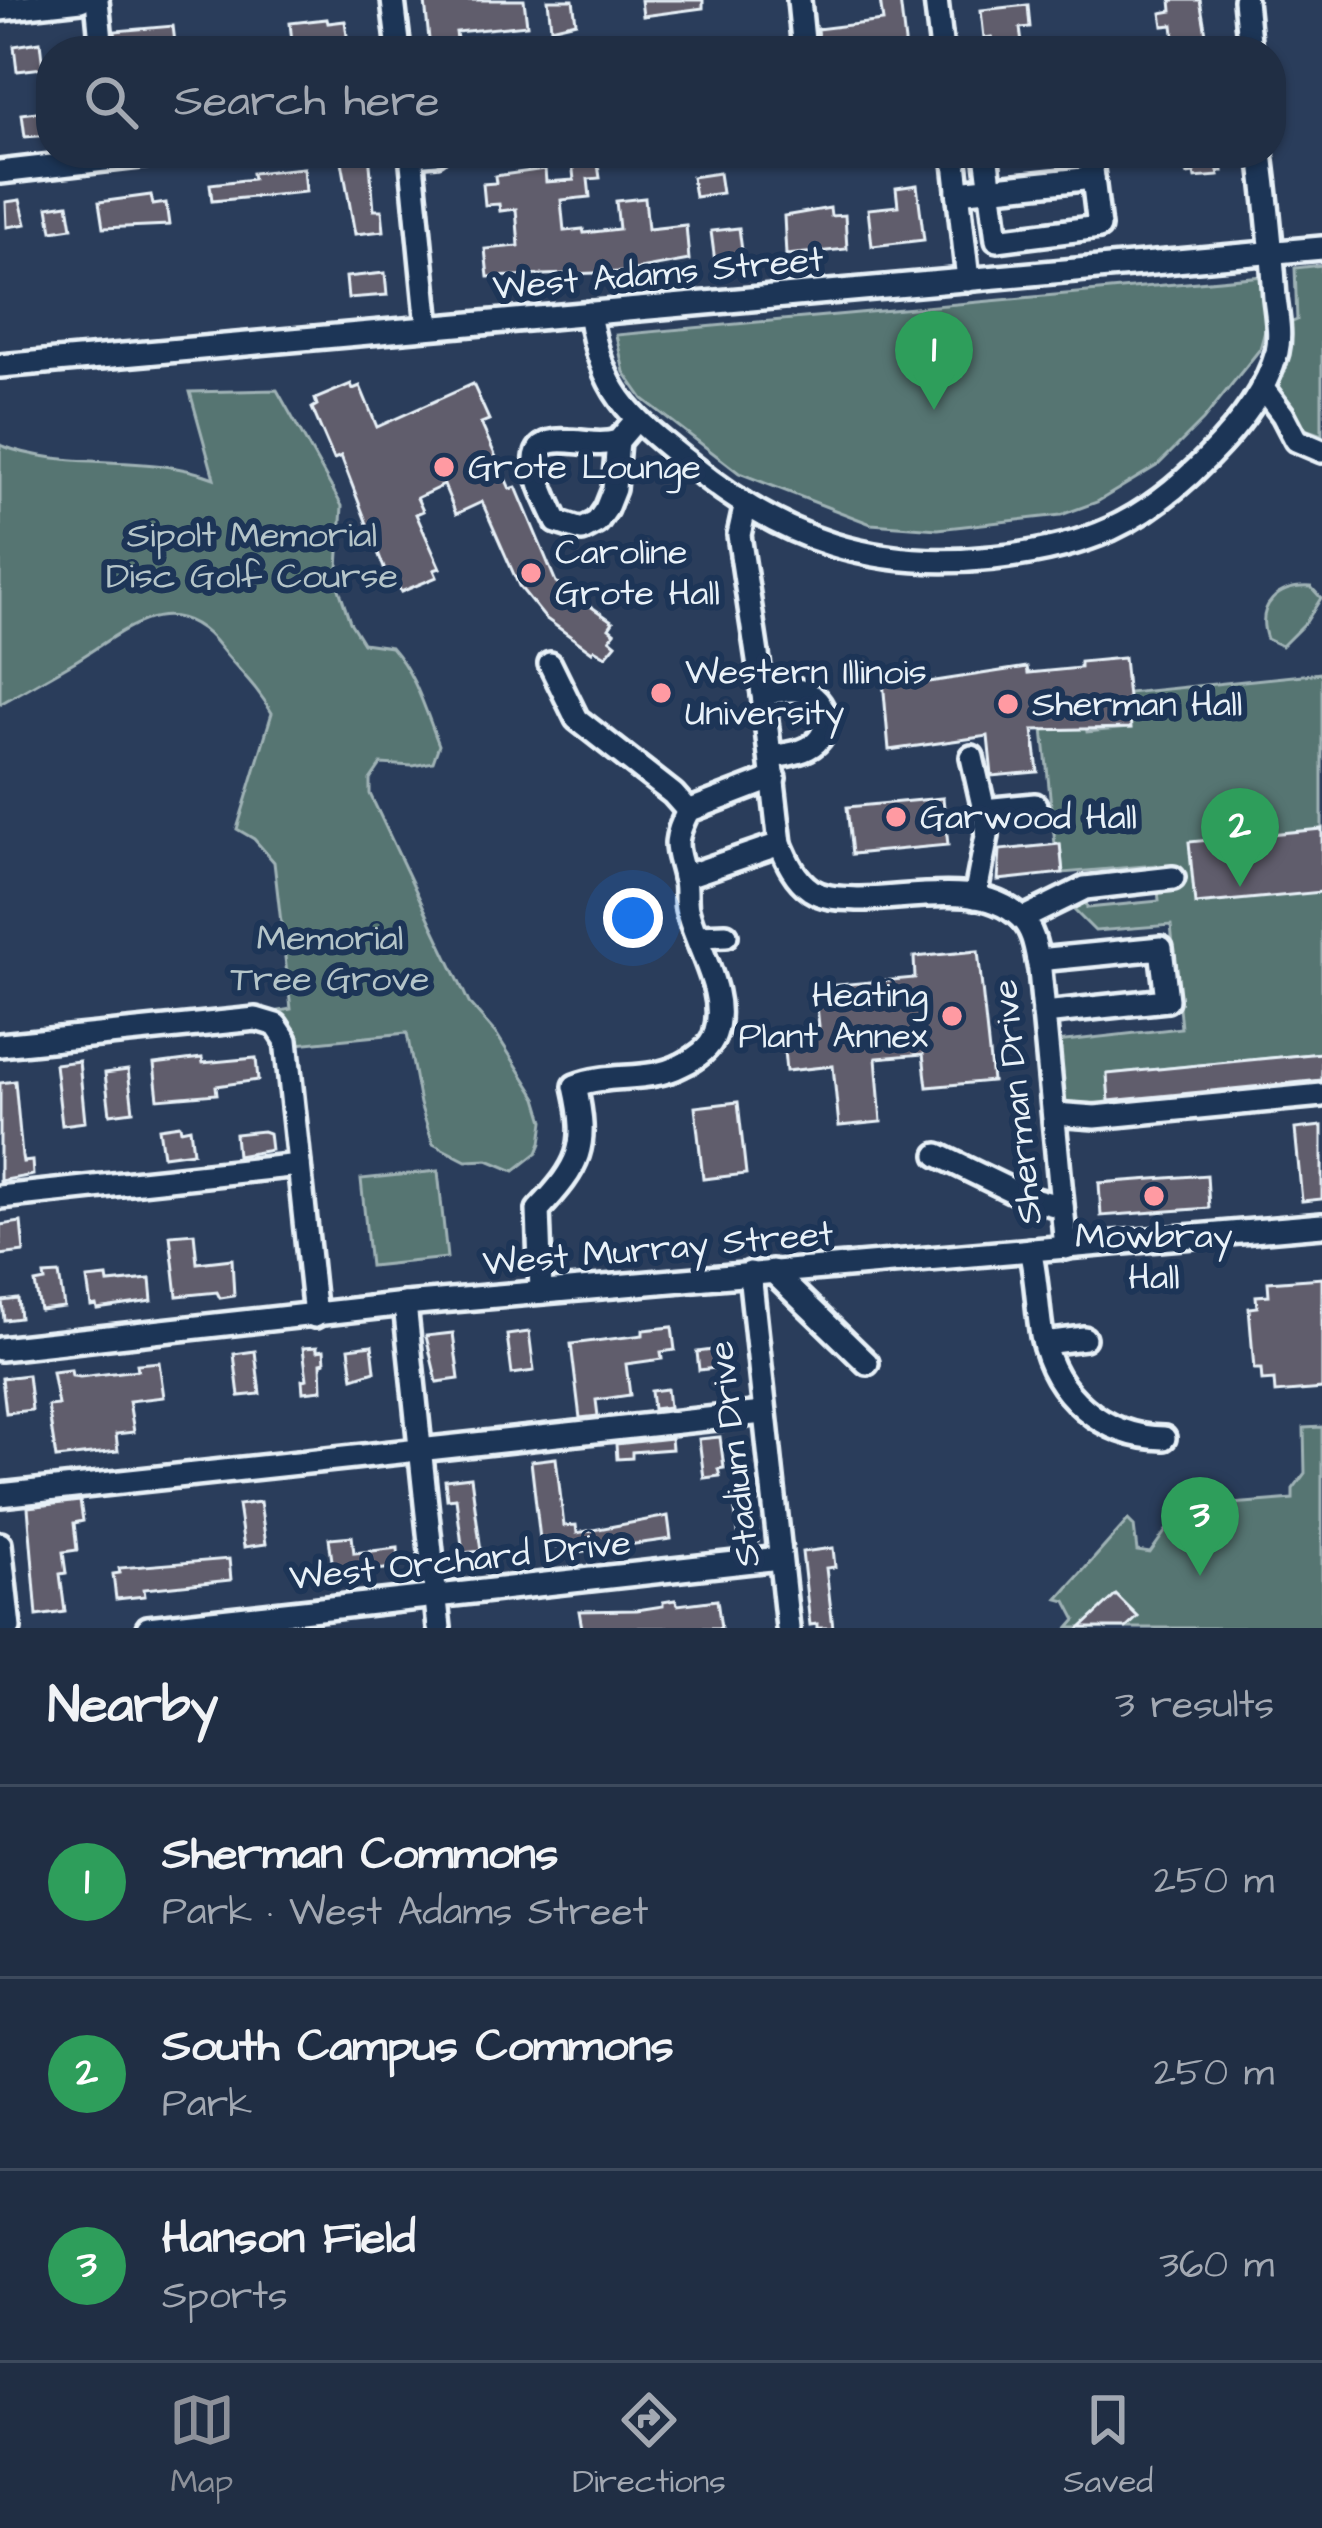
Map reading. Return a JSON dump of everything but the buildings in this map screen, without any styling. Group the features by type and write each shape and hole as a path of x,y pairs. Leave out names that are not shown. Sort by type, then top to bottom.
{"street":[{"path":"0,9 82,0"},
{"path":"97,0 101,36"},
{"path":"393,0 397,36"},
{"path":"799,0 803,36"},
{"path":"937,0 941,36"},
{"path":"1245,0 1249,36"},
{"path":"0,172 36,167"},
{"path":"412,168 428,327"},
{"path":"956,168 968,280"},
{"path":"988,168 997,240 1099,227 1092,168"},
{"path":"589,313 602,373 636,420 746,508 819,541 872,557 942,561 1043,553 1121,527 1149,510 1235,429 1262,387 1279,342 1264,168"},
{"path":"958,192 1093,178"},
{"name":"West Adams Street","path":"0,366 1322,248"},
{"path":"1262,387 1295,440 1322,452"},
{"path":"618,441 614,489 597,522 582,530 556,522 534,466 536,455 545,444 560,440 607,445 618,441 636,420"},
{"path":"746,508 739,535 780,844 803,884 830,898 975,897 999,904 1022,919 1085,888 1173,878"},
{"path":"550,664 577,719 674,794 688,812"},
{"path":"541,1292 538,1210 568,1180 583,1138 574,1086 597,1077 641,1078 679,1067 700,1055 715,1038 718,1014 687,908 676,842 688,812 808,749 822,735 825,715 815,697 806,692 763,694"},
{"path":"972,757 987,836 975,897"},
{"path":"984,810 1036,805"},
{"path":"685,877 780,844"},
{"name":"Sherman Drive","path":"1022,919 1037,960 1066,1248"},
{"path":"697,936 726,935"},
{"path":"1037,960 1161,948 1167,1000 1044,1013"},
{"path":"0,1045 256,1019 276,1025 286,1040 315,1316"},
{"path":"1054,1114 1095,1117 1322,1095"},
{"path":"938,1155 1025,1197 1062,1207"},
{"path":"0,1197 299,1166"},
{"name":"West Murray Street","path":"0,1349 405,1304 1322,1226"},
{"path":"1030,1250 1050,1366 1071,1397 1096,1419 1125,1433 1164,1438"},
{"path":"761,1272 867,1364"},
{"name":"Stadium Drive","path":"761,1272 763,1413 788,1628"},
{"path":"405,1304 439,1628"},
{"path":"1044,1343 1084,1338"},
{"path":"0,1495 763,1413"},
{"path":"0,1544 9,1628"},
{"name":"West Orchard Drive","path":"148,1628 780,1558"}],"green space":[{"path":"1322,265 1322,435 1299,427 1275,382 1288,324 1297,320 1295,268"},
{"path":"1264,276 1268,320 1260,349 1203,420 1158,465 1097,502 1061,515 938,529 871,524 739,473 643,399 624,372 616,335"},
{"name":"Sipolt Memorial Disc Golf Course","path":"277,390 342,506 337,583 350,622 363,643 391,647 400,658 439,745 433,762 381,764 370,780 370,794 469,1003 497,1035 537,1098 544,1121 541,1143 537,1153 514,1171 488,1160 466,1161 433,1144 407,1033 287,1045 274,1012 291,1009 274,862 254,839 237,829 272,713 202,629 166,616 148,620 0,704 0,445 53,458 162,466 214,478 190,392"},
{"path":"1311,587 1321,598 1306,622 1282,646 1267,639 1264,616 1272,600 1289,590"},
{"path":"1322,673 1322,1053 1107,1074 1110,1105 1054,1114 1047,1043 1181,1028 1171,925 1095,931 1070,906 1086,897 1087,908 1159,901 1156,865 1063,873 1060,844 1055,844 1043,729 1130,728 1128,693"},
{"path":"438,1171 447,1258 370,1266 361,1179"},
{"path":"1322,1427 1322,1628 1069,1628 1076,1620 1066,1601 1058,1599 1128,1520 1134,1526 1137,1551 1150,1553 1182,1508 1293,1499 1293,1489 1305,1473 1304,1428"}],"place":[{"name":"Sherman Commons","path":"934,410"},
{"name":"Grote Lounge","path":"444,467"},
{"name":"Caroline Grote Hall","path":"531,573"},
{"name":"Western Illinois University","path":"661,693"},
{"name":"Sherman Hall","path":"1008,704"},
{"name":"Garwood Hall","path":"896,817"},
{"name":"South Campus Commons","path":"1240,887"},
{"name":"Heating Plant Annex","path":"952,1016"},
{"name":"Mowbray Hall","path":"1154,1196"},
{"name":"Hanson Field","path":"1200,1576"}],"park label":[{"name":"Memorial Tree Grove","path":"330,958"}]}
